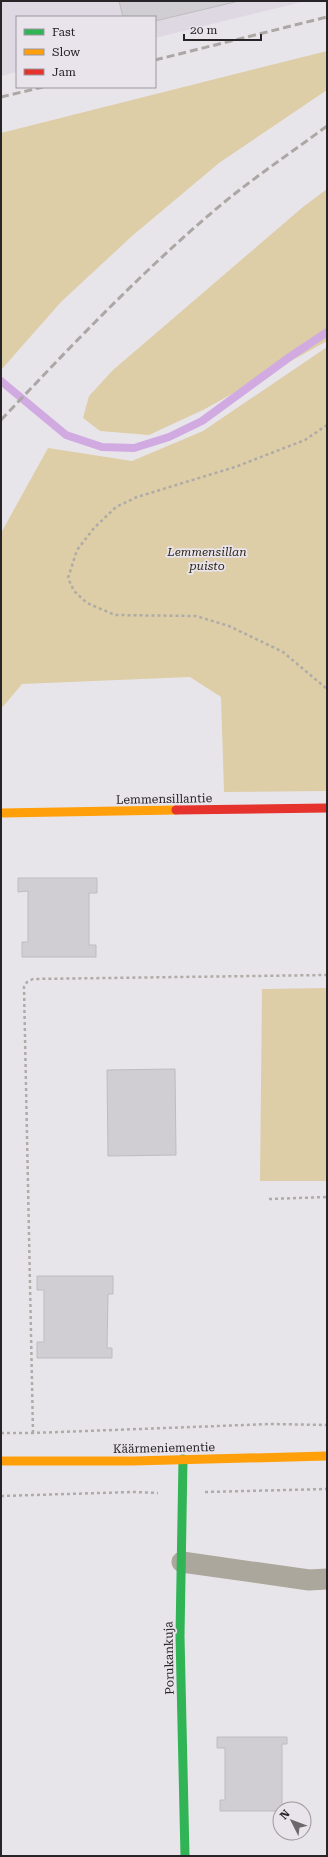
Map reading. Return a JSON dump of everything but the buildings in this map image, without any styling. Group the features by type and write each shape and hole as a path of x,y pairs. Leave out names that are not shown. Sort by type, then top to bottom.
{"street":[{"name":"Lemmensillantie","path":"1,813 327,808"},
{"name":"Käärmeniementie","path":"1,1461 327,1456"},
{"name":"Porukankuja","path":"183,1459 180,1636 185,1856"},
{"path":"182,1562 309,1580 327,1579"}],"path":[{"path":"327,425 304,440 235,467 137,497 116,507 94,528 77,550 68,578 74,591 87,603 115,615 196,616 229,626 283,652 327,689"},
{"path":"33,1433 24,987 27,982 33,979 327,975"},
{"path":"269,1199 327,1197"},
{"path":"1,1433 271,1424 327,1425"},
{"path":"203,1492 327,1489"},
{"path":"1,1496 133,1492 162,1493"}],"shaded area":[{"path":"1,1 306,1 156,38 156,16 16,16 16,72 1,76"}],"green space":[{"path":"327,51 327,90 219,163 132,236 61,302 1,370 1,133"},
{"path":"327,189 327,341 205,409 149,435 100,431 83,418 89,396 113,370 303,207"},
{"name":"Lemmensillan puisto","path":"327,347 327,791 224,792 221,697 190,677 22,684 1,709 1,533 48,448 132,461 203,431"},
{"path":"327,988 327,1181 260,1181 262,989"}],"waterway":[{"path":"1,381 66,435 102,447 134,448 169,437 202,421 291,356 327,332"}],"railway":[{"path":"156,60 327,17"},
{"path":"1,97 39,88"},
{"path":"1,420 108,309 164,255 222,204 327,126"}],"traffic: fast":[{"path":"183,1459 180,1636 185,1856"}],"traffic: slow":[{"path":"1,813 176,810"},
{"path":"1,1461 133,1461 327,1456"}],"traffic: jam":[{"path":"176,810 327,808"}]}
